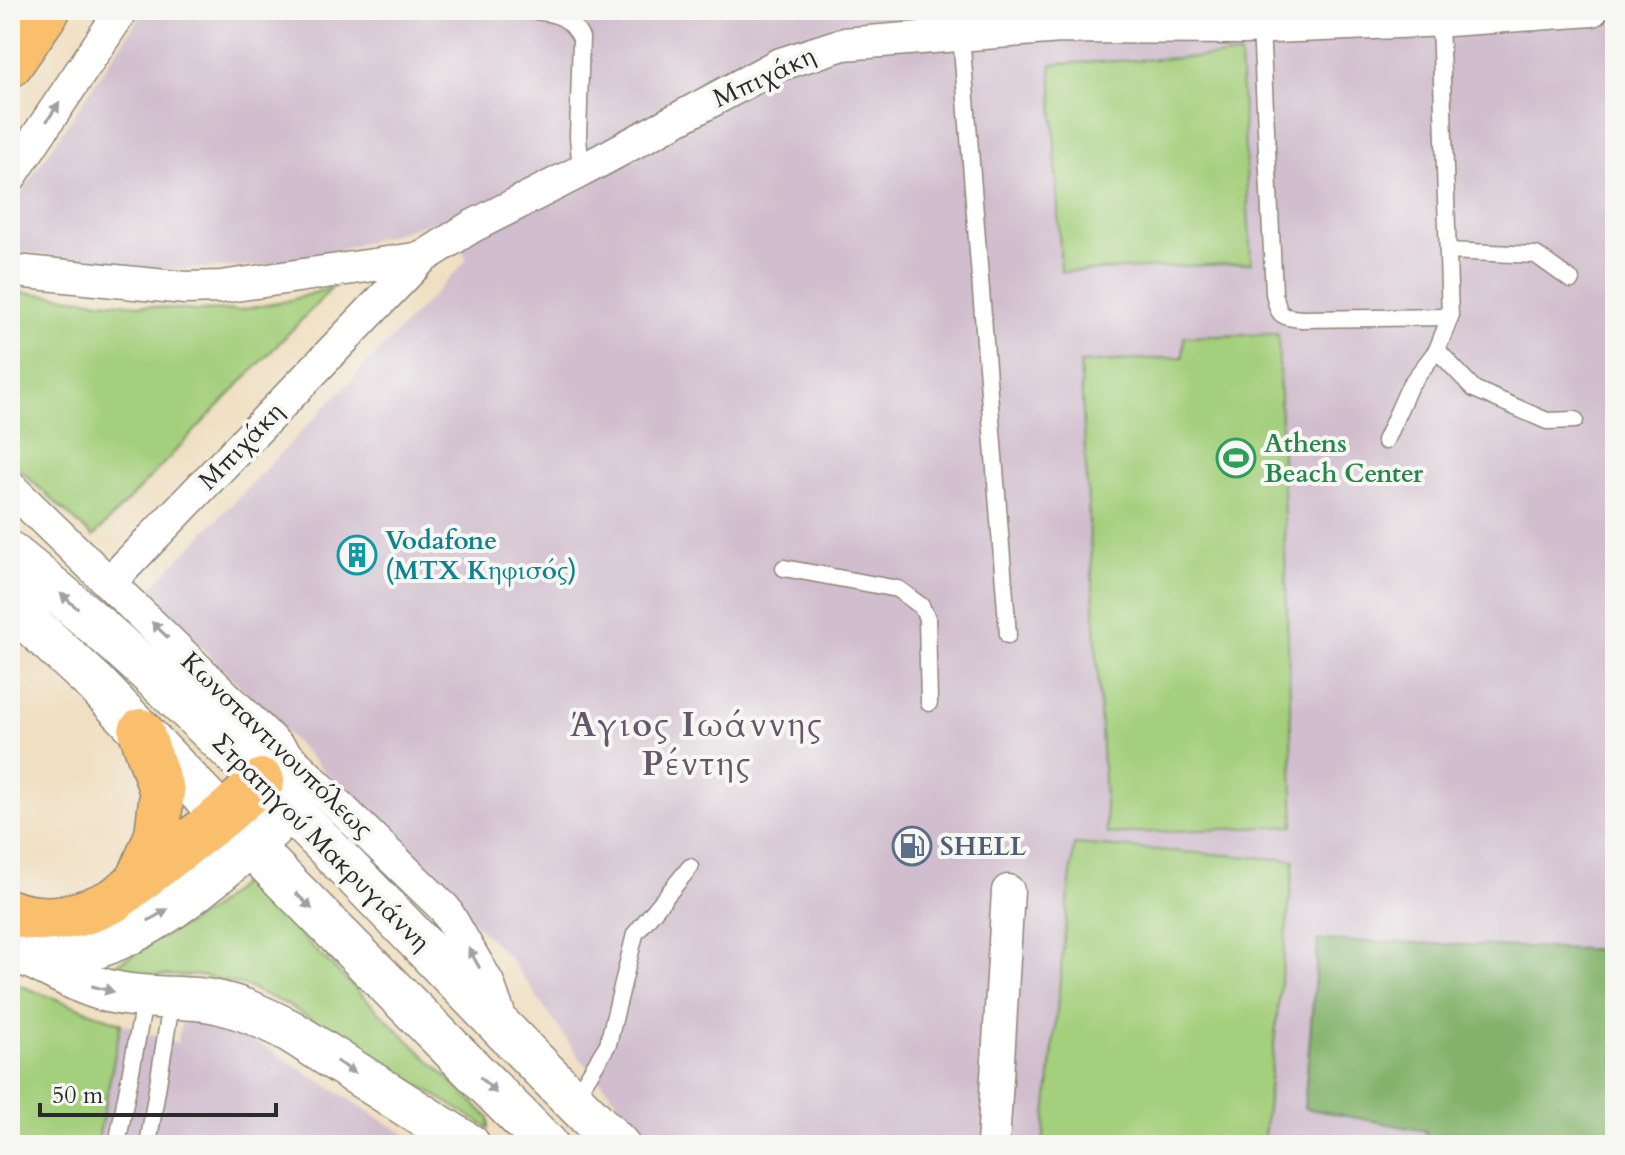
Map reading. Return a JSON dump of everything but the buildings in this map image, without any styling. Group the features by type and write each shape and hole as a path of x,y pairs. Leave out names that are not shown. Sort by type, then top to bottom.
{"highway":[{"path":"10,65 48,10"},
{"path":"138,881 157,835 162,792 141,731"},
{"path":"10,912 38,919 65,919 114,900 138,881 236,831 277,796"}],"street":[{"path":"10,177 122,10"},
{"name":"Μπιχάκη","path":"110,582 422,258 471,227 778,65 810,52 843,44 961,35 1060,19 1261,27 1579,11"},
{"path":"26,272 185,288 221,287 422,258"},
{"name":"Κωνσταντινουπόλεως","path":"10,487 445,909 488,983 504,1030"},
{"name":"Στρατηγού Μακρυγιάννη","path":"10,553 127,651 277,796 574,1100 604,1140"},
{"name":"Στρατηγού Μακρυγιάννη","path":"10,605 96,684 236,831 547,1145"},
{"path":"21,952 73,954 100,946 126,933 204,886 236,831"},
{"path":"993,1145 1008,891"},
{"path":"21,952 91,986 118,994 200,999 232,1005 261,1016 290,1031 469,1145"}],"lane":[{"path":"527,10 560,15 573,24 581,38 578,137 581,171"},
{"path":"1385,441 1410,385 1437,350 1450,317 1445,17"},
{"path":"1261,27 1274,293 1278,311 1285,317 1302,319 1450,317"},
{"path":"961,35 1008,635"},
{"path":"1448,251 1536,255 1571,280"},
{"path":"1437,350 1474,389 1547,421 1575,420"},
{"path":"784,568 898,589 921,606 927,618 929,703"},
{"path":"574,1100 608,1044 635,934 690,867"},
{"path":"117,1145 159,997"},
{"path":"148,1145 159,997"}],"shaded area":[{"path":"144,10 1615,10 1615,1145 656,1145 579,1057 511,960 147,592 467,260 446,218 293,264 167,270 10,251 10,210"},
{"path":"190,1018 229,1028 272,1051 422,1145 97,1145 121,1023 177,1044 181,1024"}],"green space":[{"path":"1240,55 1251,263 1061,272 1051,64"},
{"path":"333,287 93,537 10,461 10,291 195,311 239,310 287,301"},
{"path":"1278,334 1294,826 1107,834 1080,363 1183,357 1184,337"},
{"path":"1074,844 1294,860 1263,1145 1043,1145"},
{"path":"244,881 489,1118 489,1128 286,1004 245,986 204,976 132,975 110,970 208,912"},
{"path":"1318,940 1615,950 1615,1145 1424,1145 1426,1131 1304,1108"},
{"path":"10,982 121,1023 97,1145 10,1145"}],"place":[{"name":"Athens Beach Center","path":"1236,458"},
{"name":"Vodafone (MTX Κηφισός)","path":"357,555"},
{"name":"SHELL","path":"912,846"}],"district":[{"name":"Άγιος Ιωάννης Ρέντης","path":"697,744"}]}
